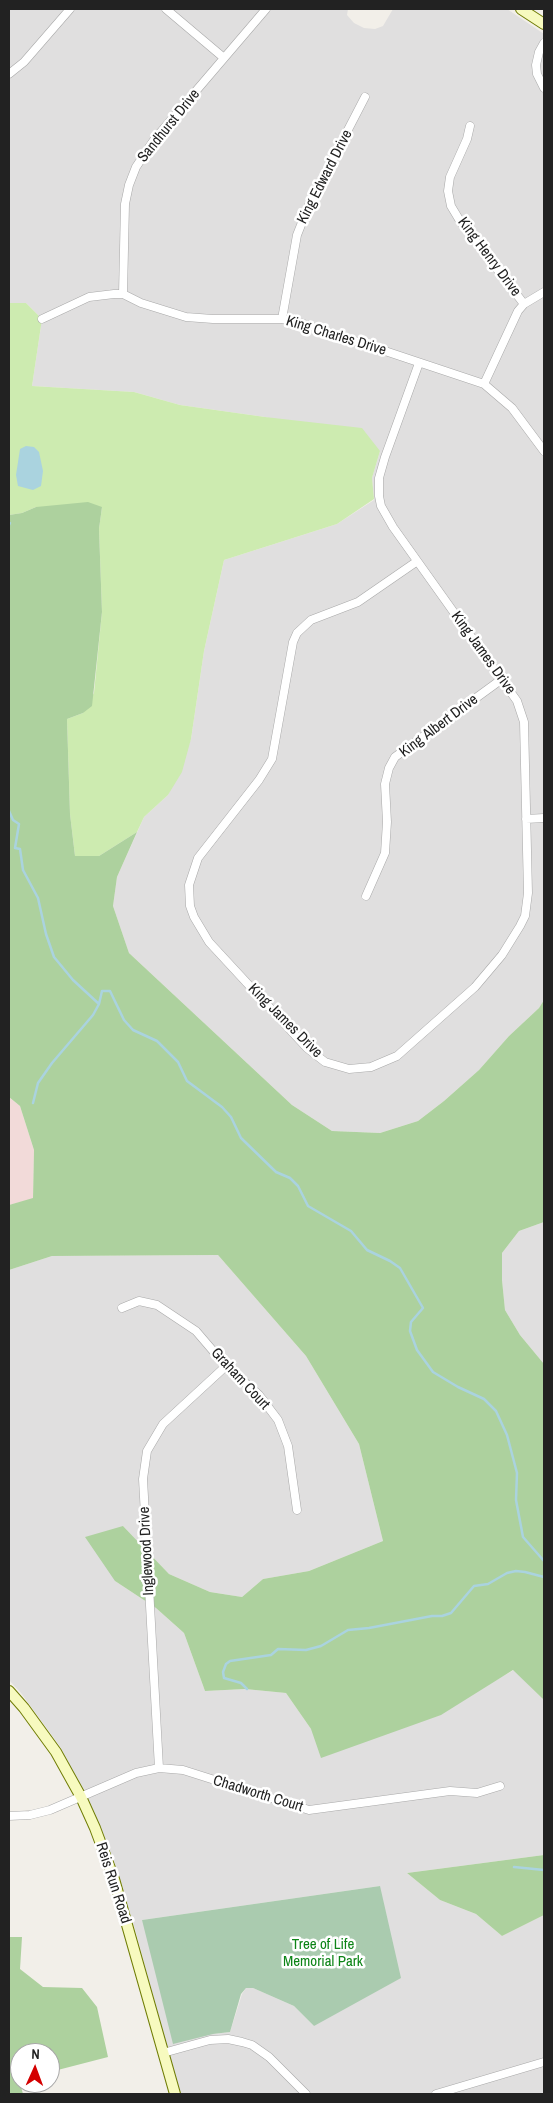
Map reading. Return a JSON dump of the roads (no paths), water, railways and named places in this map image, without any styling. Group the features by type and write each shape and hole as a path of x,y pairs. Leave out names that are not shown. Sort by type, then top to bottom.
{"street":[{"path":"9,74 24,62 70,9"},
{"path":"166,9 224,58"},
{"name":"Sandhurst Drive","path":"123,294 124,211 126,195 132,176 141,158 154,140 266,9"},
{"path":"521,9 544,24"},
{"path":"544,43 539,52 536,65 537,74 544,88"},
{"name":"King Edward Drive","path":"282,319 293,250 299,229 309,205 365,97"},
{"name":"King Henry Drive","path":"470,126 467,140 450,177 448,191 452,206 460,221 524,304"},
{"path":"484,384 513,320 524,304 544,292"},
{"name":"King Charles Drive","path":"42,318 89,297 123,294 142,303 192,318 227,320 282,319 318,328 484,384 512,408 544,451"},
{"name":"King James Drive","path":"416,562 358,602 311,620 297,633 293,642 272,759 260,780 206,847 194,866 189,885 190,906 194,917 209,942 315,1055 337,1066 349,1069 372,1068 397,1056 475,987 498,961 514,936 527,906 524,722 517,701 416,562 386,516 380,501 380,478 385,457 419,363"},
{"name":"King Albert Drive","path":"366,896 384,853 387,822 385,784 389,768 395,757 502,679"},
{"path":"526,819 544,818"},
{"name":"Graham Court","path":"122,1308 139,1301 157,1305 196,1331 226,1366 259,1395 278,1420 288,1446 298,1510"},
{"name":"Inglewood Drive","path":"159,1768 144,1480 147,1451 163,1424 226,1366"},
{"name":"Reis Run Road","path":"9,1690 56,1752 81,1797 114,1880 175,2094"},
{"name":"Chadworth Court","path":"9,1816 40,1813 136,1773 159,1768 183,1770 309,1810 450,1791 478,1793 500,1786"},
{"path":"164,2053 210,2040 228,2039 242,2042 252,2045 268,2057 306,2094"},
{"path":"436,2094 544,2062"}],"water":[{"path":"26,446 34,447 39,452 43,471 41,486 33,490 18,486 16,475 20,449"}],"waterway":[{"path":"9,811 13,820 19,824 15,848 20,849 23,870 38,898 46,934 54,957 73,980 99,1004 102,991 110,991 124,1020 133,1030 157,1041 178,1062 187,1081 222,1107 231,1117 241,1138 276,1172 290,1178 298,1186 308,1206 351,1231 367,1250 400,1268 423,1308 411,1322 410,1331 417,1350 433,1372 458,1387 484,1399 496,1411 507,1435 517,1473 516,1500 523,1537 544,1561"},
{"path":"33,1103 38,1083 52,1063 93,1015 99,1004"},
{"path":"247,1689 241,1683 224,1678 223,1672 226,1664 230,1661 271,1655 278,1649 306,1650 321,1646 348,1630 442,1616 451,1613 474,1586 488,1584 507,1573 516,1571 544,1577"},
{"path":"514,1867 544,1870"}],"park label":[{"name":"Tree of Life Memorial Park","path":"323,1954"}]}
